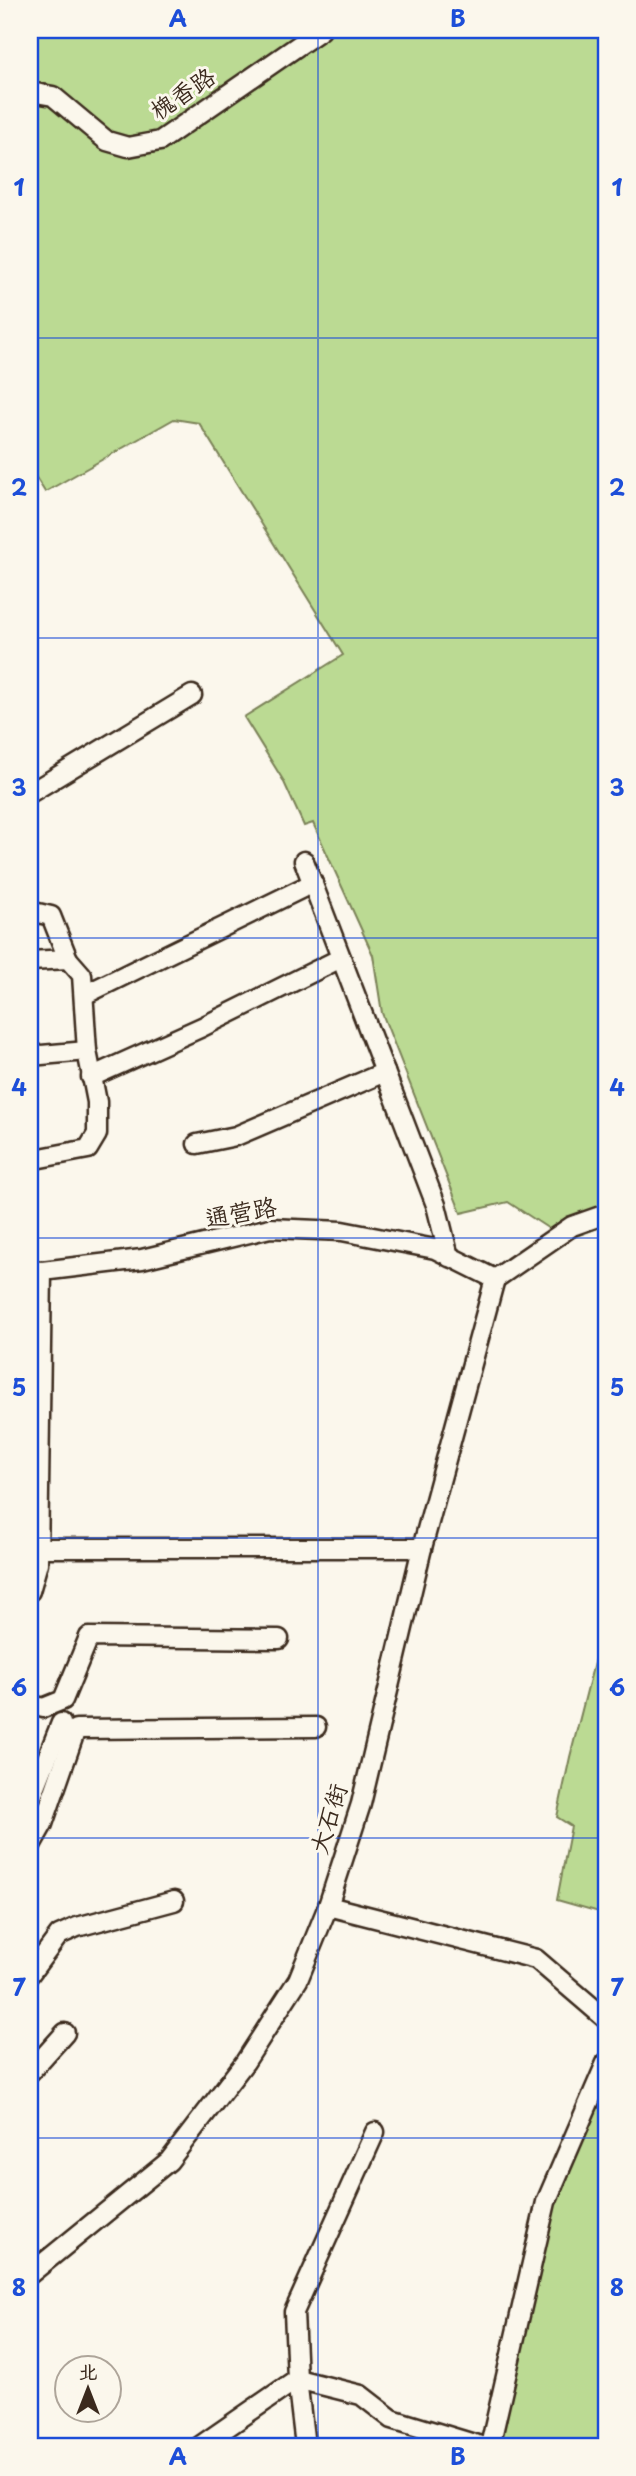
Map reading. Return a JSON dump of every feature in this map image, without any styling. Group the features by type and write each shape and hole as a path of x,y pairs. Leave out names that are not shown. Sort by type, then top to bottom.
{"street":[{"name":"槐香路","path":"30,92 53,96 107,141 128,147 160,141 321,30"},
{"path":"30,793 192,695"},
{"path":"304,861 436,1205 449,1257"},
{"path":"84,995 313,883"},
{"path":"30,917 38,913 51,916 68,959 82,975 87,1051 97,1102 97,1134 88,1149 30,1160"},
{"path":"91,1077 202,1027 341,958"},
{"path":"30,961 68,959"},
{"path":"30,1056 87,1051"},
{"path":"197,1144 236,1136 385,1072"},
{"path":"495,1279 572,1226 606,1214"},
{"name":"通营路","path":"36,1270 142,1259 270,1228 342,1231 435,1249 495,1279"},
{"path":"30,1591 35,1558 36,1270"},
{"name":"大石街","path":"30,2274 169,2161 245,2062 298,1980 328,1906 361,1804 422,1548 495,1279"},
{"path":"35,1558 422,1548"},
{"path":"30,1704 43,1708 63,1700 89,1637 279,1639"},
{"path":"30,1801 61,1723"},
{"path":"30,1847 43,1824 76,1729 316,1727"},
{"path":"30,1974 59,1935 77,1927 174,1901"},
{"path":"328,1906 536,1959 606,2019"},
{"path":"30,2072 65,2033"},
{"path":"490,2446 545,2202 606,2063"},
{"path":"305,2446 297,2379 295,2312 375,2132"},
{"path":"200,2446 297,2379 361,2395 392,2419 481,2446"}],"green space":[{"path":"30,30 606,30 606,1225 566,1240 508,1202 461,1213 382,1013 373,955 313,823 304,826 283,780 244,717 343,655 199,423 174,419 45,492 30,468"},
{"path":"606,1616 606,1914 557,1900 571,1826 557,1817"},
{"path":"606,2087 606,2446 497,2446 557,2192"}]}
